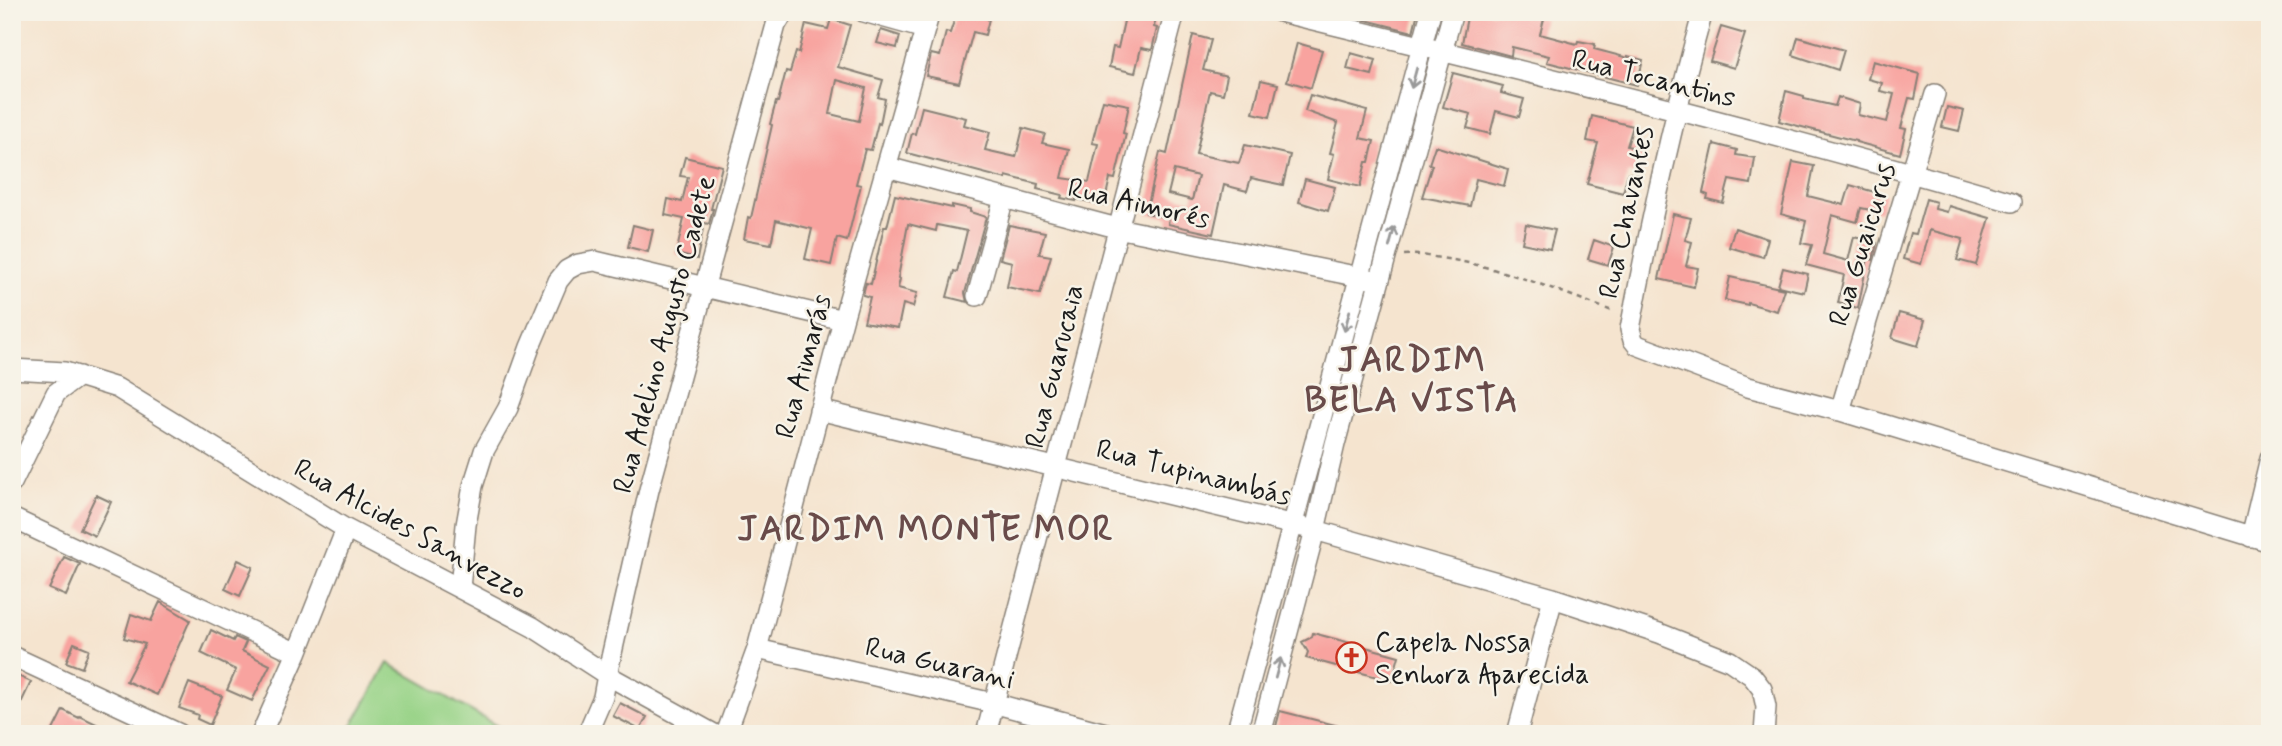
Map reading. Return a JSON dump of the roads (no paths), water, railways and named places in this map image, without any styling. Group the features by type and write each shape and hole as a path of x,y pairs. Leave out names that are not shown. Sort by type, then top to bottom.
{"street":[{"name":"Rua Adelino Augusto Cadete","path":"587,734 603,697 649,490 703,287 776,25 784,12"},
{"path":"864,12 927,21"},
{"name":"Rua Guarucaia","path":"986,734 1175,12"},
{"name":"Rua Tocantins","path":"1280,12 1675,111 2012,202"},
{"path":"1236,734 1431,12"},
{"path":"1261,734 1335,444 1453,12"},
{"name":"Rua Chavantes","path":"1702,15 1675,111 1632,318 1630,329 1633,340 1637,345 1748,387 1840,411"},
{"name":"Rua Aimarás","path":"726,734 757,649 843,320 927,21"},
{"name":"Rua Guaicurus","path":"1840,411 1935,94"},
{"name":"Rua Aimorés","path":"887,167 1117,228 1359,278 1381,280"},
{"path":"977,296 1004,198"},
{"path":"460,588 466,525 473,486 484,451 508,408 558,281 567,270 578,264 595,261 843,320"},
{"name":"Rua Alcides Sanvezzo","path":"12,369 58,371 117,388 346,528 533,627 607,675 714,734"},
{"path":"12,483 56,393 79,376"},
{"name":"Rua Tupinambás","path":"820,410 1315,530 1553,598 1659,633 1730,661 1752,676 1762,689 1766,706 1764,734"},
{"path":"1840,411 2260,539 2270,458"},
{"path":"12,518 297,653"},
{"path":"261,734 297,653 346,528"},
{"path":"1517,734 1553,598"},
{"name":"Rua Guarani","path":"757,649 993,702 1109,734"},
{"path":"12,656 180,734"}],"place":[{"name":"Capela Nossa Senhora Aparecida","path":"1352,657"}],"district":[{"name":"JARDIM BELA VISTA","path":"1412,379"},
{"name":"JARDIM MONTE MOR","path":"926,528"}]}
